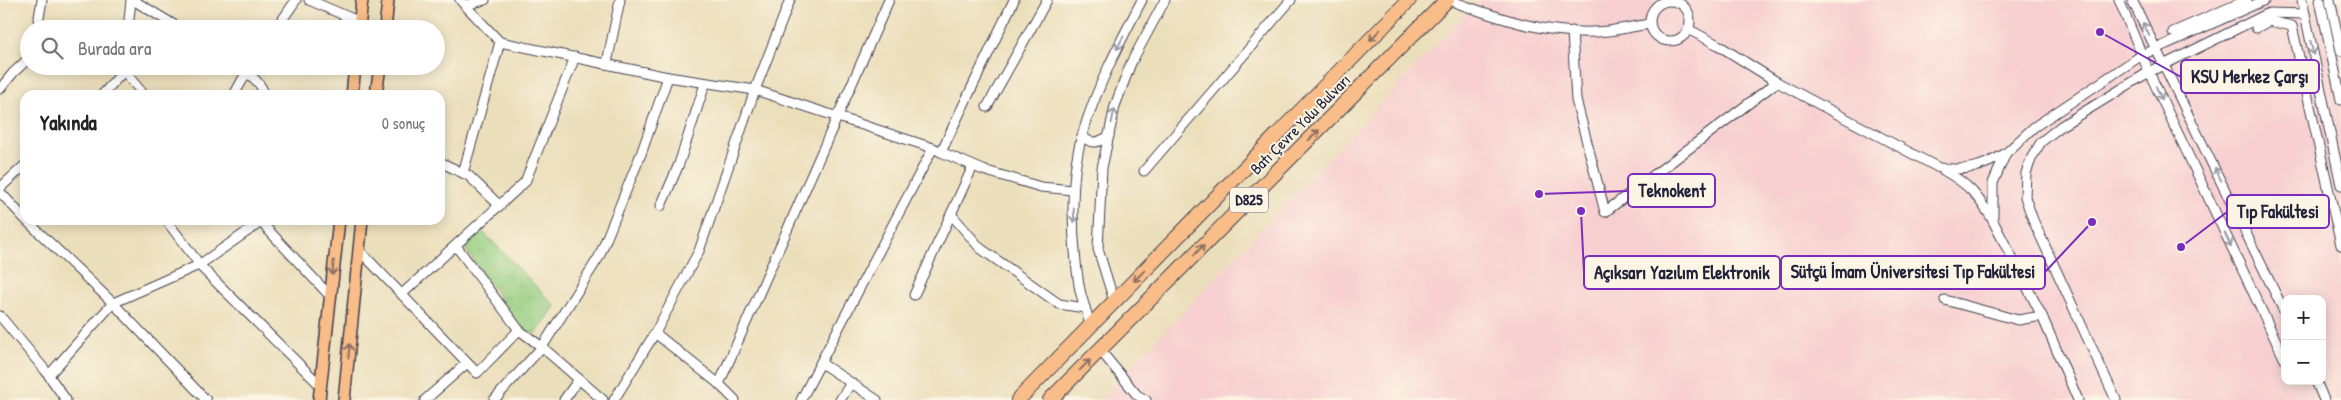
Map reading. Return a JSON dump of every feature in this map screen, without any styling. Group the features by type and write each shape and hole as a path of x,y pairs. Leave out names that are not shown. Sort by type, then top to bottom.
{"highway":[{"name":"Batı Çevre Yolu Bulvarı","path":"1018,400 1409,0"},
{"name":"Batı Çevre Yolu Bulvarı","path":"1050,400 1448,0"}],"main road":[{"path":"360,20 362,0"},
{"path":"386,20 388,0"},
{"path":"353,90 354,75"},
{"path":"377,90 379,75"},
{"path":"319,400 337,225"},
{"path":"344,400 362,225"}],"street":[{"path":"39,20 42,0"},
{"path":"129,20 132,0 166,20"},
{"path":"282,20 296,0"},
{"path":"309,0 350,20"},
{"path":"463,3 484,0"},
{"path":"607,63 620,0"},
{"path":"614,400 655,333 699,251 755,90 790,0"},
{"path":"719,384 889,0"},
{"path":"801,400 937,150 1014,0"},
{"path":"988,107 1047,0"},
{"path":"1090,325 1079,286 1073,190 1082,136 1101,81 1142,0"},
{"path":"1114,301 1098,249 1102,168 1115,106 1131,63 1165,0"},
{"path":"1144,171 1291,0"},
{"path":"1448,0 1525,25 1572,31 1607,31 1650,24"},
{"path":"2119,0 2142,55 2281,351"},
{"path":"2132,0 2165,64 2281,305"},
{"path":"2173,32 2247,0"},
{"path":"1939,168 1962,171 1985,165 2006,153 2034,127 2142,55 2264,0"},
{"path":"2302,0 2341,185"},
{"path":"2320,0 2341,100"},
{"path":"2330,0 2341,51"},
{"path":"1668,1 1675,1 1681,5 1689,16 1688,29 1679,39 1666,41 1655,35 1650,24 1650,17 1656,6 1668,1"},
{"path":"463,3 500,42 705,84 755,90 937,150 974,166 1041,187 1073,190"},
{"path":"2116,400 2033,220 2025,197 2025,185 2032,157 2041,142 2061,126 2165,64 2269,13 2305,14"},
{"path":"2256,28 2269,21 2292,26 2341,245"},
{"path":"1688,29 1718,45 1777,82 1964,182 1993,220 2042,316 2078,400"},
{"path":"1572,31 1576,100 1605,212 1777,82"},
{"path":"463,172 500,42"},
{"path":"402,294 525,182 574,57"},
{"path":"0,89 20,66"},
{"path":"106,90 119,75"},
{"path":"129,75 140,90"},
{"path":"237,90 245,75"},
{"path":"253,75 264,90"},
{"path":"494,400 542,347 599,257 641,154 668,77"},
{"path":"661,206 679,164 705,84"},
{"path":"1082,136 1088,142 1094,143 1100,142 1109,136"},
{"path":"1993,220 1993,183 2006,153"},
{"path":"445,164 469,176 500,206"},
{"path":"914,295 974,166"},
{"path":"20,170 0,190 20,212"},
{"path":"951,214 980,248 1059,304 1085,308"},
{"path":"32,225 113,303 206,400"},
{"path":"170,225 200,265 320,386"},
{"path":"49,375 113,303 200,265 255,225"},
{"path":"264,225 330,296"},
{"path":"456,246 519,330 542,347 603,400"},
{"path":"359,250 477,373 519,330"},
{"path":"1945,300 2018,320 2042,316"},
{"path":"0,316 49,375 66,400"},
{"path":"655,333 719,384 735,400"},
{"path":"1100,350 1137,395 1146,400"},
{"path":"425,400 467,363"},
{"path":"821,363 877,400"},
{"path":"564,400 579,378"},
{"path":"840,400 851,383"},
{"path":"2318,385 2324,400"}],"shaded area":[{"path":"1479,0 2341,0 2341,400 1100,400"}],"green space":[{"path":"482,231 555,306 536,334 523,330 464,247"}],"place":[{"name":"KSU Merkez Çarşı","path":"2100,32"},
{"name":"Teknokent","path":"1539,194"},
{"name":"Açıksarı Yazılım Elektronik","path":"1581,211"},
{"name":"Sütçü İmam Üniversitesi Tıp Fakültesi","path":"2092,222"},
{"name":"Tıp Fakültesi","path":"2181,247"}]}
